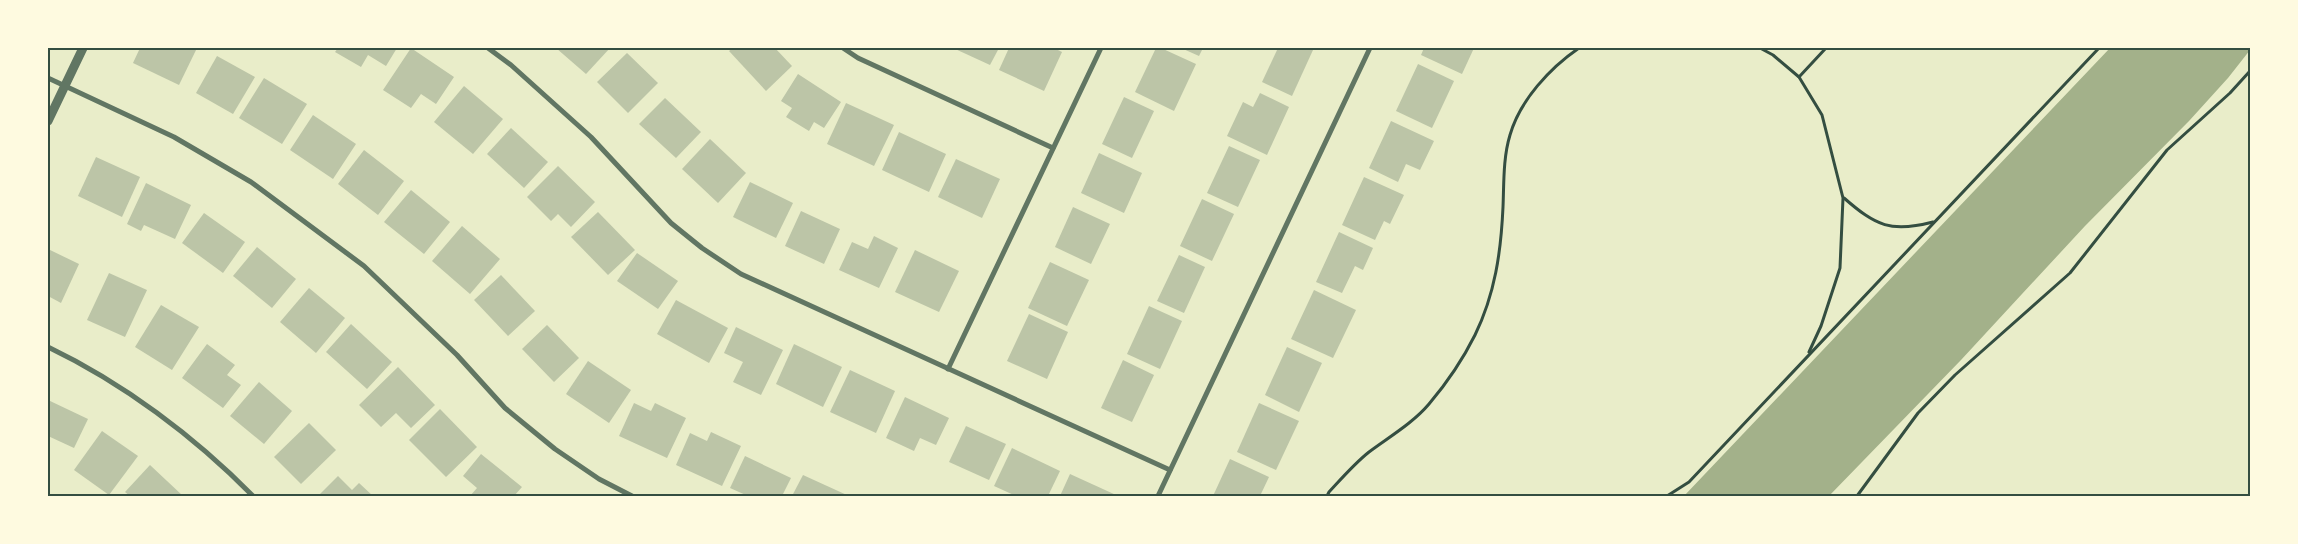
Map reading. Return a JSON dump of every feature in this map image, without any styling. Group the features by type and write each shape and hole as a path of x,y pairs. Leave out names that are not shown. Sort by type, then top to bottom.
{"street":[{"path":"48,121 83,48"},
{"path":"488,48 511,65 591,137 671,222 702,248 741,274 1170,470"},
{"path":"842,48 858,58 1053,148"},
{"path":"948,369 1101,48"},
{"path":"1158,496 1370,48"},
{"path":"48,78 174,137 251,182 288,208 364,266 457,355 512,414 555,449 599,479 632,496"},
{"path":"48,347 77,361 122,389 180,430 253,496"}],"path":[{"path":"1327,496 1368,453 1428,406 1452,373 1474,336 1489,303 1496,274 1501,244 1504,172 1510,135 1525,104 1540,82 1560,61 1579,48"},
{"path":"1760,48 1773,55 1799,77 1822,115 1844,198 1840,268 1826,311 1807,356"},
{"path":"1799,77 1826,48"},
{"path":"1667,496 1689,482 2099,48"},
{"path":"1857,496 1918,413 1954,375 2070,273 2167,150 2230,93 2250,71"},
{"path":"1844,198 1865,216 1886,226 1910,228 1934,222"}],"shaded area":[{"path":"2110,48 2250,48 2250,50 2228,78 2189,121 2085,226 1961,360 1829,496 1684,496"}],"building":[{"path":"140,48 197,48 179,85 133,63"},
{"path":"338,48 397,48 386,66 368,55 361,67 335,52"},
{"path":"411,48 454,77 436,104 421,94 411,108 383,90"},
{"path":"556,48 610,48 586,74"},
{"path":"733,48 775,48 792,66 766,91 729,51"},
{"path":"953,48 999,48 990,65"},
{"path":"1009,48 1054,48 1062,52 1044,91 999,70"},
{"path":"1156,48 1161,48 1196,64 1174,111 1135,92"},
{"path":"1181,48 1203,48 1199,56"},
{"path":"1278,48 1307,48 1313,50 1292,96 1262,82"},
{"path":"1424,48 1474,48 1462,74 1421,55"},
{"path":"627,53 658,83 628,113 597,82"},
{"path":"217,56 255,77 233,114 196,93"},
{"path":"1418,64 1454,81 1432,128 1396,111"},
{"path":"798,74 841,102 824,128 814,122 809,131 786,117 792,108 781,101"},
{"path":"264,78 307,104 282,144 239,118"},
{"path":"464,86 503,119 473,154 434,122"},
{"path":"1260,93 1289,107 1267,155 1227,136 1243,102 1253,107"},
{"path":"1124,97 1154,111 1132,158 1102,144"},
{"path":"665,98 701,132 676,158 639,124"},
{"path":"846,103 894,125 874,166 827,144"},
{"path":"313,115 356,144 333,179 290,150"},
{"path":"1391,121 1434,141 1420,170 1406,164 1398,182 1369,168"},
{"path":"511,128 548,162 524,188 487,154"},
{"path":"899,132 946,154 929,192 882,170"},
{"path":"710,139 746,173 718,203 682,169"},
{"path":"1229,146 1260,160 1238,207 1207,193"},
{"path":"364,150 404,181 378,215 338,184"},
{"path":"1099,153 1142,173 1124,213 1081,193"},
{"path":"96,157 140,177 122,217 78,196"},
{"path":"956,159 1000,179 982,218 938,197"},
{"path":"558,166 595,202 571,227 558,214 551,221 527,197"},
{"path":"1364,177 1404,195 1390,224 1384,221 1375,240 1342,225"},
{"path":"750,182 793,203 776,238 733,217"},
{"path":"146,183 191,205 175,239 144,225 141,231 127,224"},
{"path":"411,190 450,222 424,254 384,222"},
{"path":"1202,199 1234,214 1212,261 1180,246"},
{"path":"1073,207 1110,224 1091,264 1055,247"},
{"path":"801,211 840,229 824,264 785,246"},
{"path":"598,212 635,250 608,275 571,237"},
{"path":"204,213 245,242 223,273 182,243"},
{"path":"462,226 500,259 470,294 432,261"},
{"path":"1339,232 1373,248 1363,270 1355,266 1342,293 1316,282"},
{"path":"874,236 898,248 879,288 839,270 852,242 868,249"},
{"path":"257,247 296,279 272,308 233,276"},
{"path":"48,249 79,264 61,303 48,296"},
{"path":"915,250 959,271 939,312 895,292"},
{"path":"637,253 678,281 658,309 617,281"},
{"path":"1179,255 1205,267 1184,313 1157,301"},
{"path":"1050,262 1089,280 1067,326 1028,308"},
{"path":"109,273 147,290 125,337 87,320"},
{"path":"501,275 535,311 508,336 474,300"},
{"path":"309,288 345,318 316,353 280,322"},
{"path":"1314,290 1356,310 1333,358 1291,339"},
{"path":"676,300 728,328 709,363 657,334"},
{"path":"161,305 199,327 172,370 135,347"},
{"path":"1149,306 1182,321 1160,369 1127,354"},
{"path":"1029,314 1068,332 1047,379 1007,361"},
{"path":"351,324 392,362 367,389 326,352"},
{"path":"547,325 579,358 554,382 522,349"},
{"path":"736,327 783,350 761,395 733,382 743,362 724,353"},
{"path":"207,344 235,365 227,375 241,385 223,408 182,378"},
{"path":"794,344 842,367 823,407 776,384"},
{"path":"1287,347 1322,363 1299,412 1265,395"},
{"path":"1123,360 1154,375 1132,422 1101,408"},
{"path":"588,361 631,390 609,423 566,394"},
{"path":"398,367 435,405 411,428 396,413 381,427 359,405"},
{"path":"850,370 895,391 876,433 830,412"},
{"path":"259,382 292,411 264,444 230,416"},
{"path":"905,397 949,418 936,445 920,438 914,451 886,438"},
{"path":"48,400 88,419 74,448 48,436"},
{"path":"634,403 651,411 655,403 686,418 667,458 619,436"},
{"path":"1259,403 1299,421 1276,470 1237,452"},
{"path":"440,409 477,447 446,477 409,440"},
{"path":"309,423 336,450 301,484 274,457"},
{"path":"966,426 1006,444 989,480 949,462"},
{"path":"102,431 138,456 109,495 74,470"},
{"path":"711,432 741,446 722,486 676,465 690,433 707,441"},
{"path":"1012,448 1060,471 1048,496 1016,496 994,486"},
{"path":"481,454 522,487 514,496 470,496 477,488 463,476"},
{"path":"745,456 791,478 782,496 748,496 730,488"},
{"path":"1230,459 1269,477 1260,496 1213,496"},
{"path":"150,465 183,496 130,496 125,492"},
{"path":"1070,474 1116,495 1060,496"},
{"path":"803,475 849,496 792,496"},
{"path":"338,476 352,490 359,483 373,496 318,496"}]}
